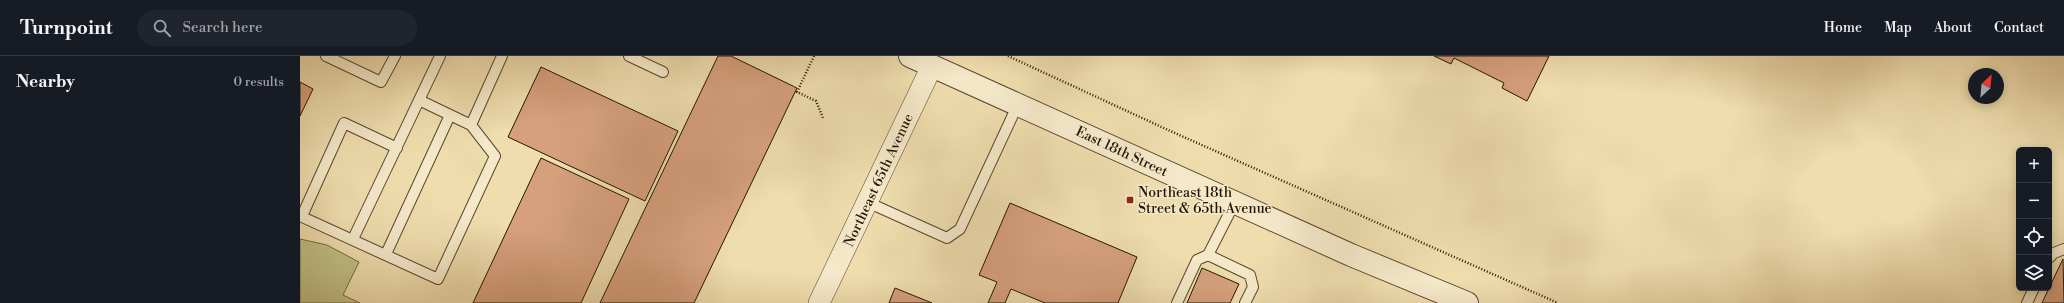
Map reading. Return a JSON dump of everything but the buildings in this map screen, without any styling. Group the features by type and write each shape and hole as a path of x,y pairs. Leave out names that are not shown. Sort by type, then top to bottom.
{"street":[{"name":"East 18th Street","path":"910,56 934,61 1018,104 1370,263 1467,303"},
{"name":"Northeast 65th Avenue","path":"819,303 934,61"}],"lane":[{"path":"326,56 382,82 395,56"},
{"path":"353,239 440,56"},
{"path":"471,125 502,56"},
{"path":"629,56 663,72"},
{"path":"397,148 344,123 301,216 438,279 495,156 471,125 419,100"},
{"path":"867,202 947,238 960,229 1018,104"},
{"path":"386,254 450,116"},
{"path":"1178,303 1197,260 1208,255 1235,202"},
{"path":"2052,255 2064,249"},
{"path":"1208,255 1250,275 1253,287 1246,303"},
{"path":"2027,303 2033,291"}],"path":[{"path":"814,56 798,92 816,101 823,118"},
{"path":"1008,56 1168,130 1558,303"}],"shaded area":[{"path":"300,239 327,245 359,262 343,295 360,303 300,303"}],"place":[{"name":"Northeast 18th Street & 65th Avenue","path":"1130,200"}]}
